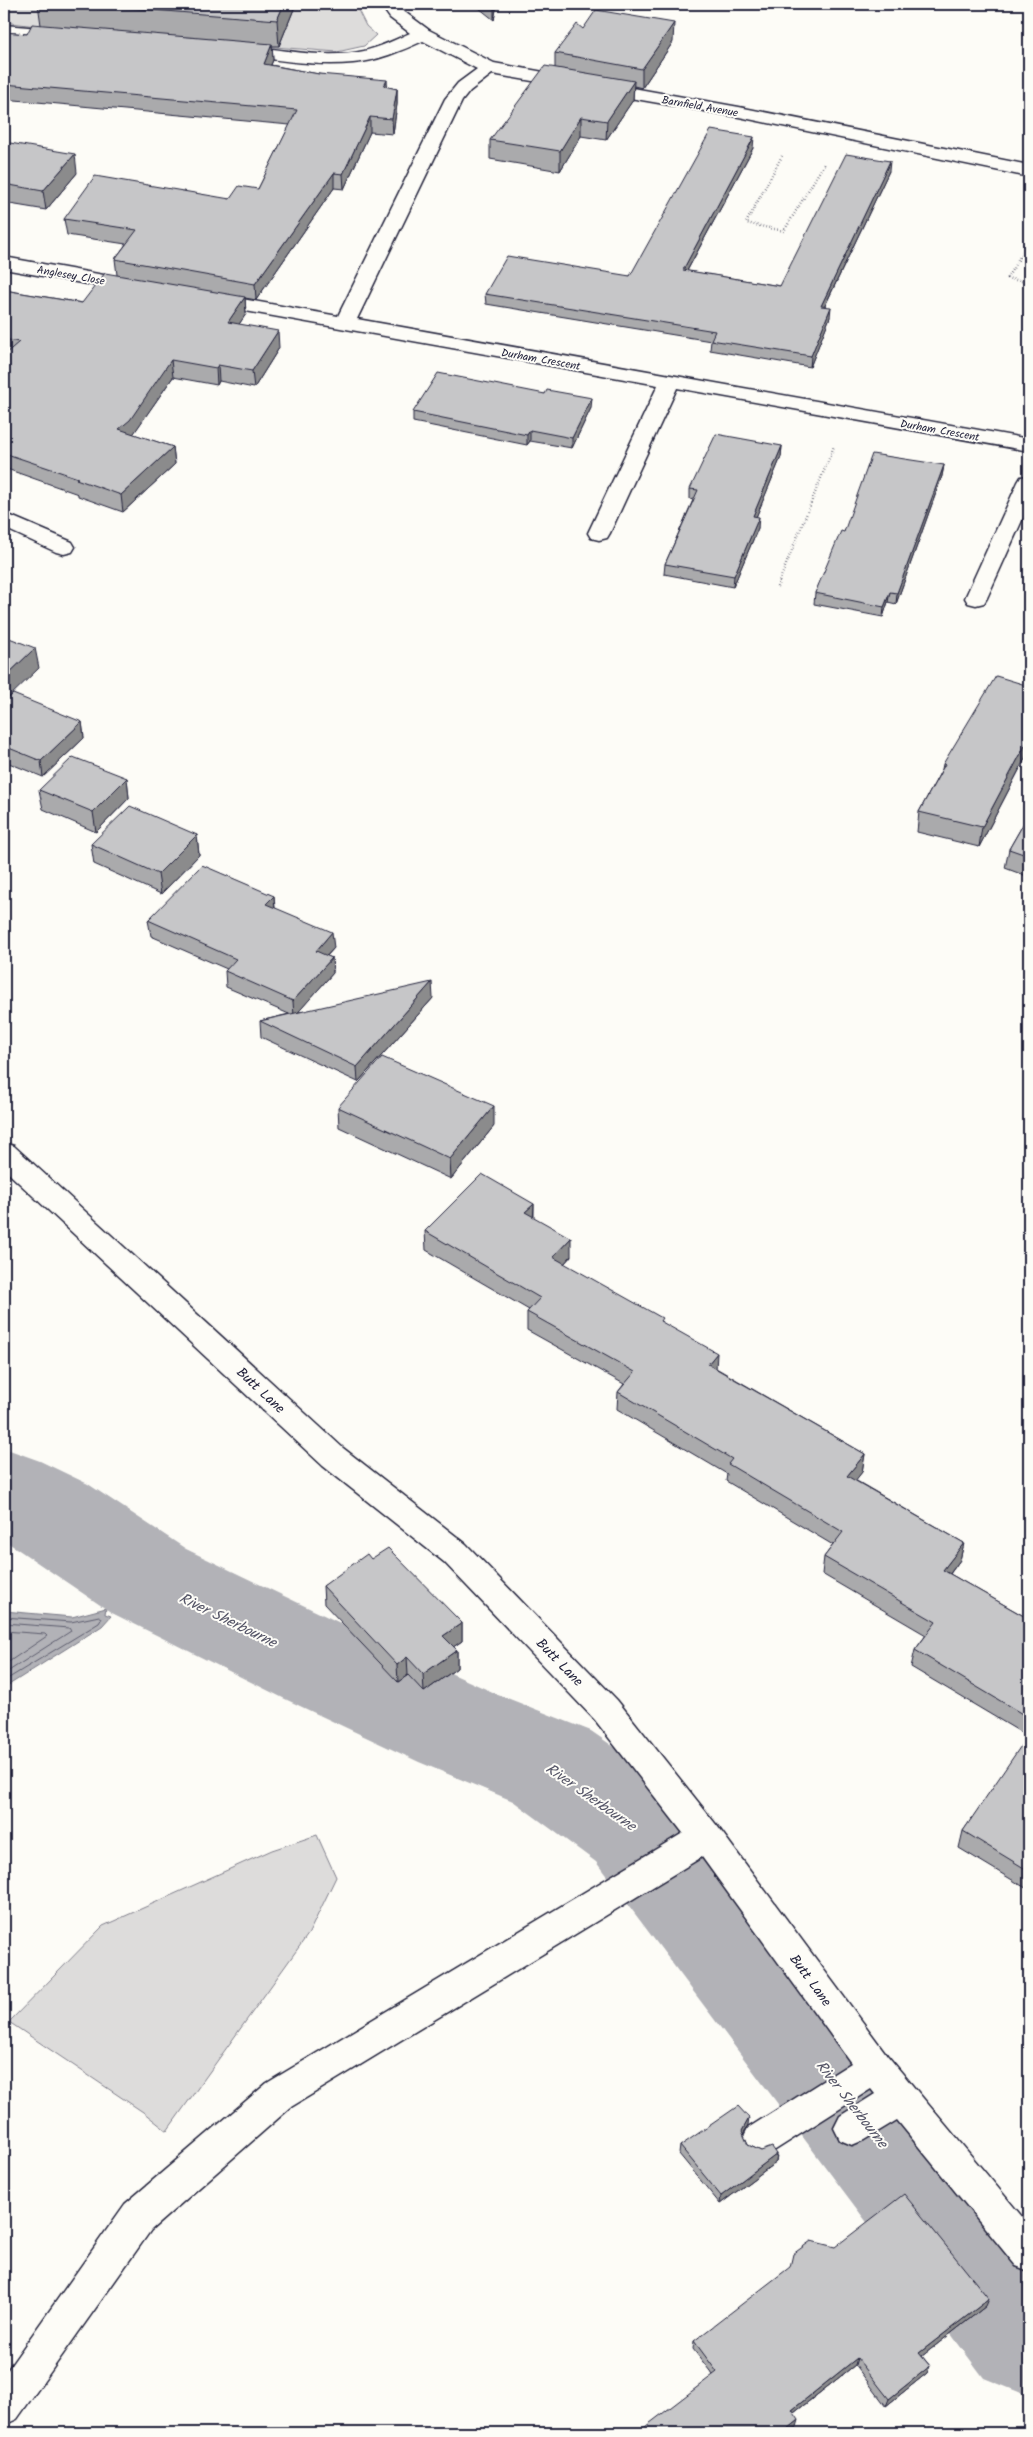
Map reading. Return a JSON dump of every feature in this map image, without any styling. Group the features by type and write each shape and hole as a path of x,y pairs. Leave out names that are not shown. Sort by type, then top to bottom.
{"street":[{"name":"Barnfield Avenue","path":"389,4 396,14 424,34 489,68 799,125 1029,171"},
{"path":"4,30 82,37"},
{"path":"218,48 353,58 392,47 424,34"},
{"path":"189,296 345,323 454,99 464,87 489,68"},
{"name":"Anglesey Close","path":"4,263 160,291"},
{"name":"Durham Crescent","path":"345,323 1029,446"},
{"path":"598,533 670,382"},
{"path":"976,598 1029,482"},
{"path":"8,528 64,546"},
{"name":"Butt Lane","path":"4,1153 333,1457 455,1553 606,1710 849,2083 875,2113 1029,2253"},
{"path":"4,2406 138,2217 279,2095 694,1845"},
{"path":"760,2140 849,2083"}],"path":[{"path":"799,125 746,223 784,231 843,134"},
{"path":"1029,242 1006,278 1029,283"},
{"path":"777,588 847,413"}],"shaded area":[{"path":"4,4 355,4 366,26 376,35 364,46 337,52 75,31 4,22"},
{"path":"317,1835 336,1877 309,1933 167,2131 143,2112 9,2022 103,1926 272,1850"}],"water":[{"path":"106,1608 105,1614 111,1616 102,1626 4,1688 4,1611 72,1617"}],"building":[{"path":"77,4 284,4 277,20"},
{"path":"596,10 674,23 642,69 555,53 577,24 583,29"},
{"path":"32,24 272,44 264,64 319,74 387,80 384,86 397,89 392,119 370,117 343,174 334,173 255,284 115,259 137,230 64,219 95,176 230,199 239,186 258,189 297,110 4,84 4,32 27,34"},
{"path":"545,66 634,81 607,121 581,117 560,151 490,140"},
{"path":"711,130 754,137 683,270 780,286 846,154 890,161 821,306 831,307 811,356 711,340 715,331 485,294 507,256 630,276"},
{"path":"4,142 75,154 43,191 4,184"},
{"path":"105,273 245,297 228,322 278,331 252,371 218,365 216,368 171,360 130,420 119,429 173,447 121,495 4,453 4,355 19,342 4,339 4,290 82,303"},
{"path":"438,373 545,394 547,390 592,398 572,438 530,430 527,435 413,412"},
{"path":"716,434 782,446 753,516 759,517 734,576 665,564 698,490 690,489"},
{"path":"872,454 944,465 897,593 890,592 884,607 815,593 841,531 844,532"},
{"path":"4,636 35,648 4,678"},
{"path":"996,676 1029,686 1029,738 982,827 919,812 945,764 943,764"},
{"path":"13,694 82,722 41,761 4,746 4,703"},
{"path":"73,757 127,778 93,812 39,790"},
{"path":"130,806 197,835 158,874 91,844"},
{"path":"1029,814 1029,856 1009,849"},
{"path":"202,865 274,896 266,904 332,932 316,951 332,958 293,1001 225,971 236,959 148,920"},
{"path":"432,982 357,1067 260,1021"},
{"path":"382,1057 494,1106 450,1159 338,1107"},
{"path":"482,1174 534,1204 525,1212 571,1238 553,1257 662,1318 660,1321 717,1353 708,1364 865,1454 847,1476 964,1543 943,1570 1029,1619 1029,1718 915,1650 936,1622 824,1557 843,1532 728,1464 732,1459 618,1392 635,1372 527,1312 540,1298 425,1231"},
{"path":"388,1548 462,1623 443,1636 457,1650 423,1674 407,1657 397,1665 323,1586 367,1554 371,1559"},
{"path":"1027,1737 1029,1738 1029,1871 963,1831"},
{"path":"738,2106 749,2118 742,2131 748,2145 761,2151 772,2147 777,2154 721,2196 680,2146"},
{"path":"904,2194 989,2299 919,2353 930,2366 889,2399 857,2358 792,2410 799,2420 783,2433 637,2433 717,2372 694,2341 790,2267 793,2254 811,2241 835,2247"}],"waterway":[{"name":"River Sherbourne","path":"4,1491 51,1515 149,1581 321,1665 458,1728 552,1766 636,1826 1029,2333"}]}
